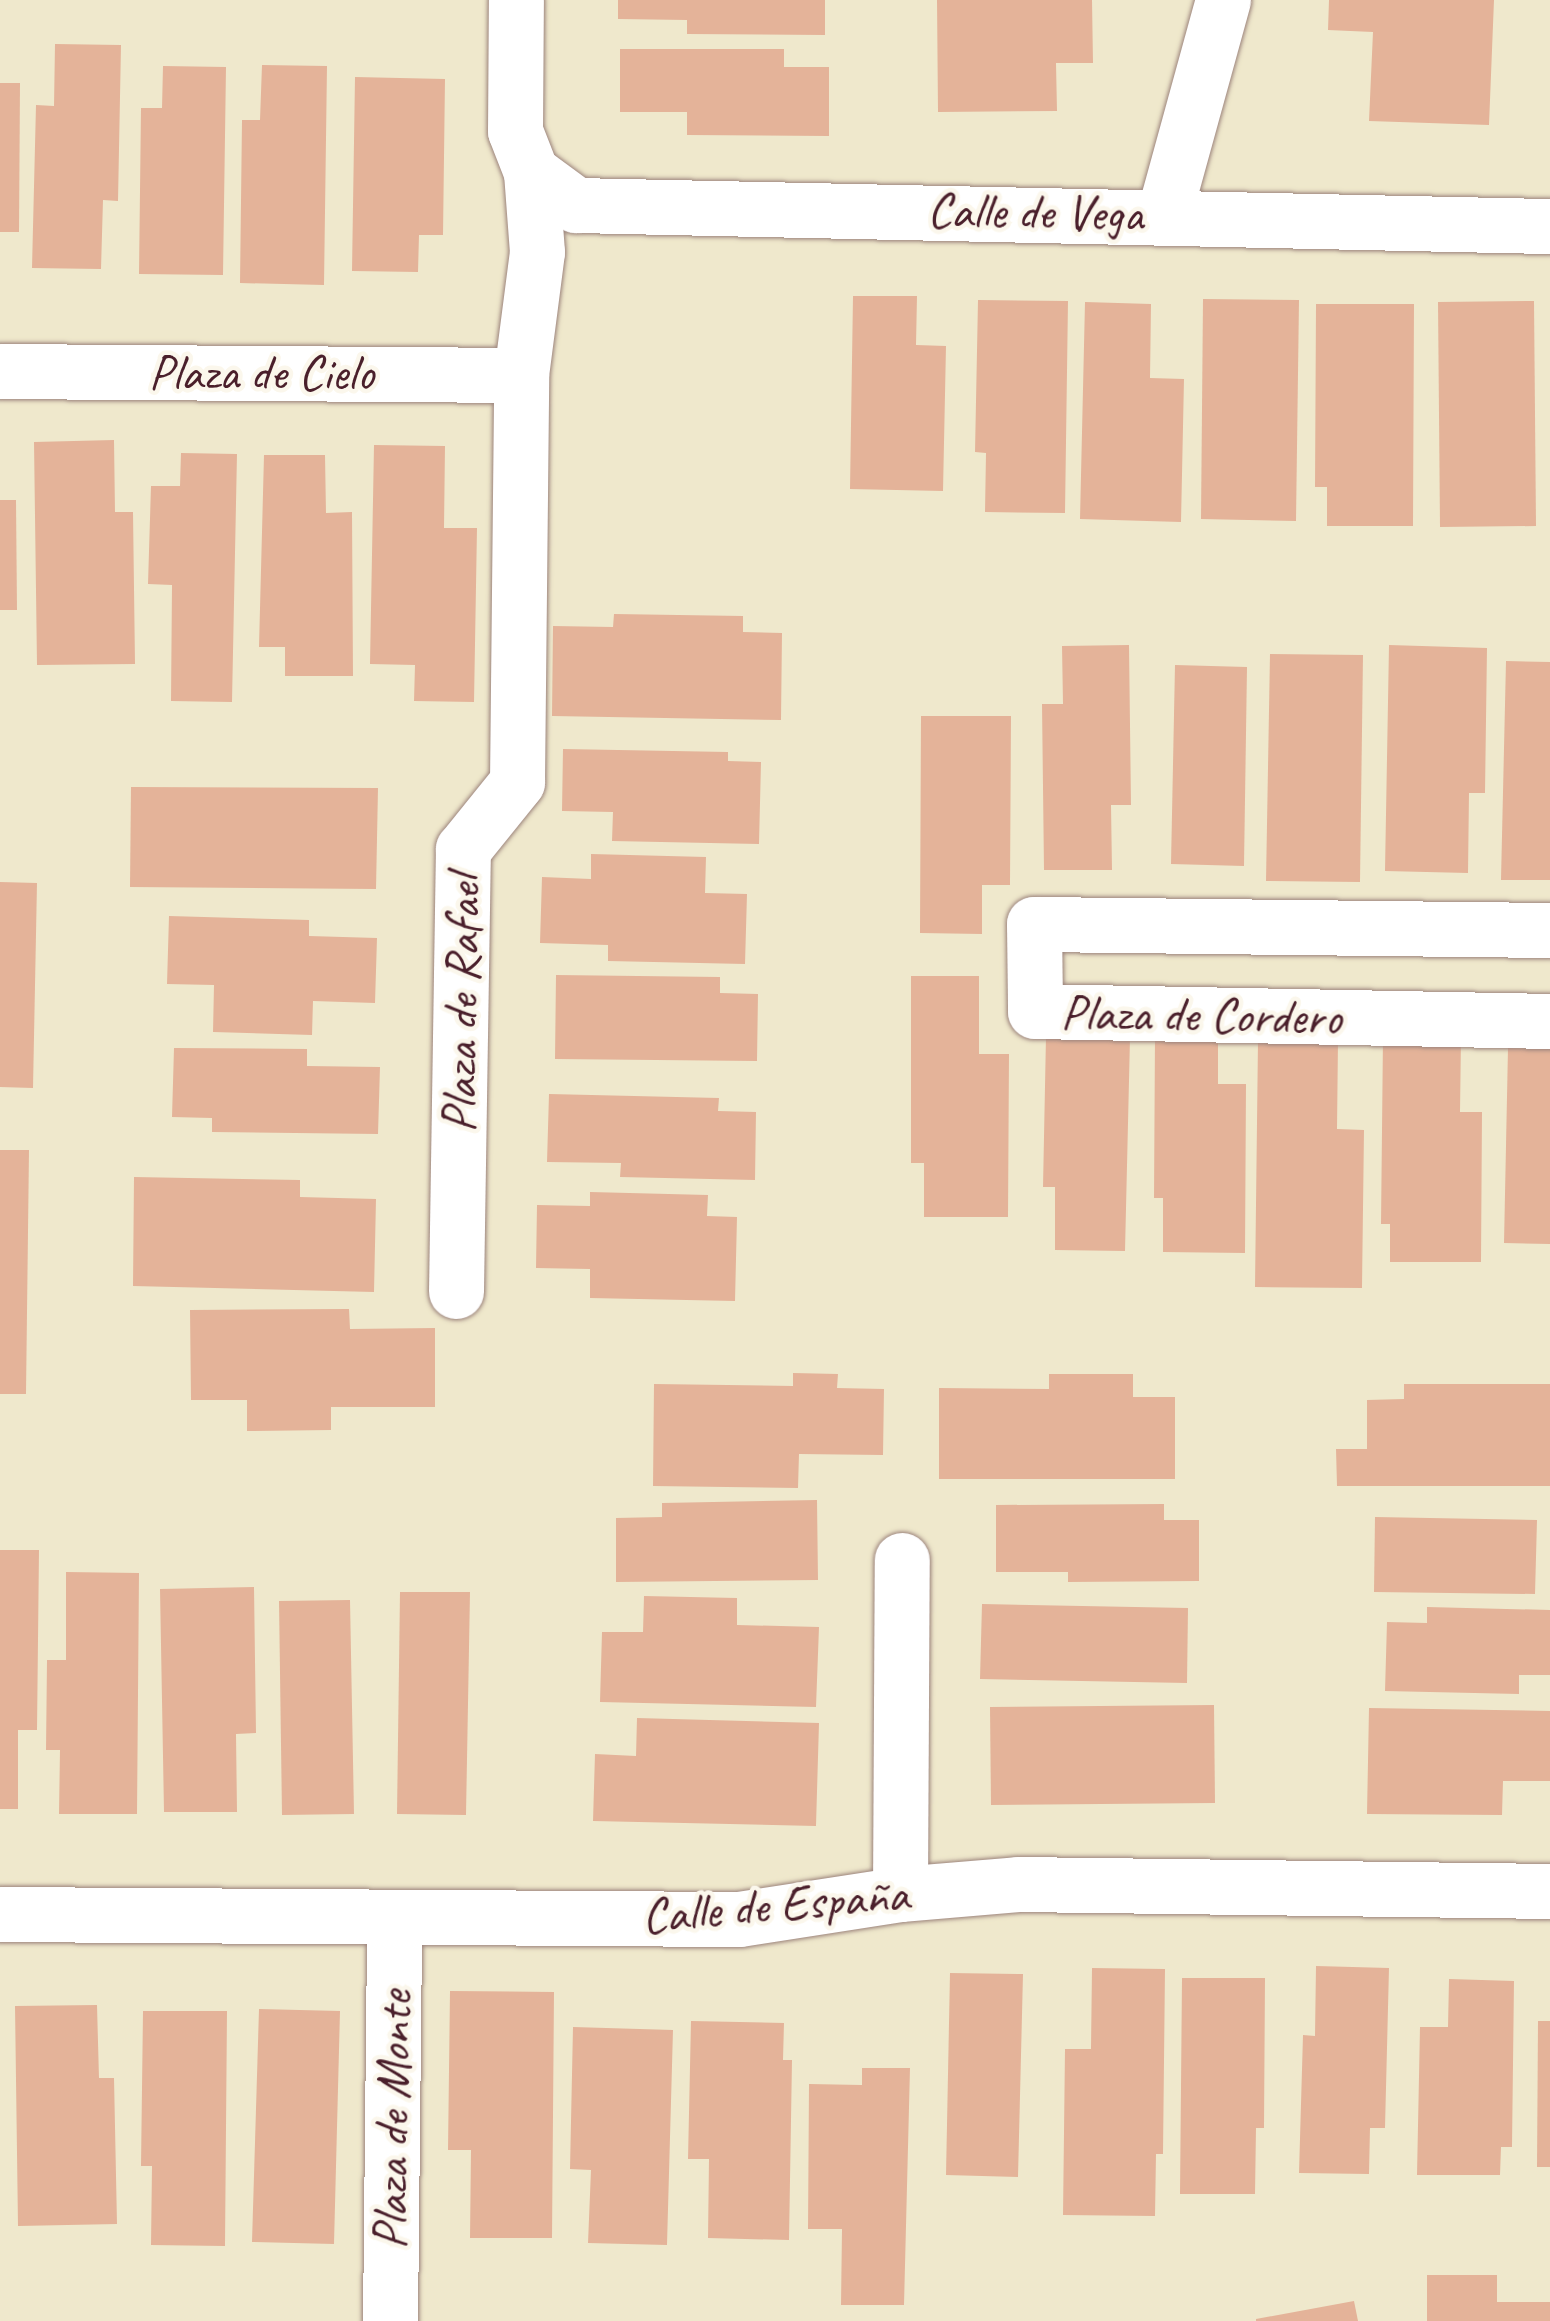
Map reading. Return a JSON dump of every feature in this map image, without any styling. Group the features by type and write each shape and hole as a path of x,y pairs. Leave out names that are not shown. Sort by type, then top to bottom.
{"street":[{"name":"Plaza de Rafael","path":"456,1291 464,849 517,782 522,375 537,252 531,172 515,131 516,0"},
{"path":"1164,214 1223,0"},
{"name":"Calle de Vega","path":"531,172 576,205 1164,214 1550,226"},
{"name":"Plaza de Cielo","path":"0,371 522,375"},
{"name":"Plaza de Cordero","path":"1550,930 1034,924 1035,1010 1550,1021"},
{"path":"900,1894 902,1560"},
{"name":"Calle de España","path":"0,1914 739,1919 900,1894 1018,1884 1550,1891"},
{"name":"Plaza de Monte","path":"390,2321 394,1918"}],"building":[{"path":"618,0 825,0 825,35 687,34 687,20 618,19"},
{"path":"937,0 1092,0 1093,63 1056,63 1057,111 938,112"},
{"path":"1329,0 1494,0 1489,125 1369,121 1373,32 1328,30"},
{"path":"55,44 121,45 118,201 103,200 101,269 32,268 36,105 54,106"},
{"path":"620,49 784,49 784,67 829,67 829,136 687,135 687,112 620,112"},
{"path":"262,65 327,66 324,285 240,283 242,120 260,120"},
{"path":"163,66 226,67 223,275 139,274 141,108 162,108"},
{"path":"355,77 445,79 443,235 419,235 418,272 352,271"},
{"path":"0,83 20,83 19,232 0,232"},
{"path":"853,296 917,296 916,345 946,346 943,491 850,489"},
{"path":"1203,299 1299,300 1296,521 1201,519"},
{"path":"978,300 1068,301 1065,513 985,512 986,453 975,452"},
{"path":"1534,301 1536,526 1440,527 1438,302"},
{"path":"1085,302 1151,304 1150,378 1184,379 1181,522 1080,519"},
{"path":"1316,304 1414,304 1413,526 1327,526 1327,487 1315,487"},
{"path":"114,440 115,512 133,512 135,664 37,665 34,442"},
{"path":"374,445 445,446 444,528 477,528 474,702 414,701 415,665 370,664"},
{"path":"181,453 237,454 232,702 171,701 172,585 148,584 151,486 180,486"},
{"path":"264,455 325,455 326,513 352,512 353,676 285,676 285,647 259,647"},
{"path":"0,500 16,500 17,610 0,610"},
{"path":"614,614 743,616 743,632 782,633 781,720 552,716 553,626 613,627"},
{"path":"1129,645 1131,805 1111,805 1112,870 1044,870 1042,704 1063,704 1062,646"},
{"path":"1389,645 1487,648 1485,793 1469,793 1468,873 1385,871"},
{"path":"1270,654 1363,655 1360,882 1266,881"},
{"path":"1506,661 1550,662 1550,880 1501,880"},
{"path":"1175,665 1247,667 1244,866 1171,864"},
{"path":"921,716 1011,716 1010,885 982,885 982,934 920,933"},
{"path":"563,749 728,752 728,761 761,762 759,844 612,841 613,812 562,811"},
{"path":"131,787 378,788 376,889 130,887"},
{"path":"591,854 706,857 705,893 747,894 745,964 608,961 608,945 540,943 542,877 591,879"},
{"path":"0,882 37,883 33,1088 0,1087"},
{"path":"169,916 309,920 309,936 377,938 375,1003 313,1001 312,1035 213,1032 214,985 167,984"},
{"path":"556,975 720,977 720,993 758,994 757,1061 555,1059"},
{"path":"911,976 979,976 979,1054 1009,1054 1008,1217 924,1217 924,1163 911,1163"},
{"path":"1155,1034 1218,1034 1218,1084 1246,1084 1245,1253 1163,1252 1163,1198 1154,1198"},
{"path":"1046,1036 1130,1038 1125,1251 1055,1250 1055,1187 1043,1187"},
{"path":"1383,1036 1461,1037 1460,1112 1482,1112 1481,1262 1390,1262 1390,1224 1381,1224"},
{"path":"1258,1040 1338,1041 1337,1129 1364,1130 1362,1288 1255,1287"},
{"path":"174,1048 307,1049 307,1066 380,1067 378,1134 212,1132 212,1118 172,1117"},
{"path":"1508,1048 1550,1049 1550,1244 1504,1243"},
{"path":"549,1094 719,1098 718,1111 756,1112 755,1180 620,1177 621,1163 547,1162"},
{"path":"0,1150 29,1150 26,1394 0,1394"},
{"path":"134,1177 300,1180 300,1197 376,1199 374,1292 133,1286"},
{"path":"590,1192 708,1195 707,1216 737,1217 735,1301 590,1298 590,1269 536,1268 537,1205 590,1206"},
{"path":"349,1309 350,1329 435,1328 435,1407 331,1407 331,1430 247,1431 247,1400 191,1400 190,1310"},
{"path":"793,1373 838,1374 837,1388 884,1389 883,1455 799,1454 798,1488 653,1486 654,1384 793,1386"},
{"path":"1049,1374 1133,1374 1133,1397 1175,1397 1175,1479 939,1479 939,1388 1049,1389"},
{"path":"1404,1384 1550,1384 1550,1486 1337,1486 1336,1449 1367,1449 1367,1400 1404,1399"},
{"path":"817,1500 818,1580 616,1582 616,1518 662,1517 662,1503"},
{"path":"1164,1504 1164,1520 1199,1520 1199,1581 1068,1582 1068,1572 996,1572 996,1505"},
{"path":"1375,1517 1537,1520 1535,1594 1374,1592"},
{"path":"0,1550 39,1550 37,1730 18,1730 18,1809 0,1809"},
{"path":"66,1572 139,1573 137,1814 59,1814 60,1750 46,1750 47,1660 66,1660"},
{"path":"254,1587 256,1733 236,1734 237,1812 164,1812 160,1589"},
{"path":"400,1592 470,1592 466,1815 397,1814"},
{"path":"644,1596 737,1598 737,1625 819,1627 816,1707 600,1702 602,1632 643,1632"},
{"path":"350,1600 354,1814 282,1815 279,1601"},
{"path":"982,1604 1188,1608 1187,1683 980,1679"},
{"path":"1427,1607 1550,1610 1550,1675 1519,1675 1519,1694 1385,1691 1387,1622 1427,1623"},
{"path":"1214,1705 1215,1803 991,1805 990,1707"},
{"path":"1369,1708 1550,1711 1550,1781 1503,1781 1502,1815 1367,1814"},
{"path":"637,1718 819,1723 816,1826 593,1821 595,1754 636,1756"},
{"path":"1316,1966 1389,1968 1385,2128 1370,2128 1369,2174 1299,2173 1303,2035 1315,2036"},
{"path":"1092,1968 1165,1969 1163,2154 1156,2154 1155,2216 1063,2215 1065,2049 1091,2049"},
{"path":"950,1973 1023,1974 1018,2177 946,2175"},
{"path":"1182,1978 1265,1978 1264,2128 1256,2128 1255,2194 1180,2194"},
{"path":"1449,1979 1514,1981 1512,2147 1501,2147 1500,2175 1417,2175 1420,2027 1448,2027"},
{"path":"450,1991 554,1992 552,2238 470,2238 471,2150 448,2150"},
{"path":"97,2005 99,2078 114,2078 117,2224 18,2226 15,2006"},
{"path":"259,2009 340,2011 334,2244 252,2242"},
{"path":"143,2011 227,2011 225,2246 151,2245 152,2166 141,2166"},
{"path":"691,2021 784,2023 783,2060 792,2060 789,2240 708,2238 709,2159 688,2159"},
{"path":"1538,2021 1550,2021 1550,2167 1537,2167"},
{"path":"573,2027 673,2030 667,2245 588,2243 591,2170 570,2169"},
{"path":"862,2068 910,2068 904,2305 841,2305 842,2229 808,2229 809,2084 862,2085"},
{"path":"1427,2275 1497,2275 1497,2302 1550,2302 1550,2321 1427,2321"},
{"path":"1354,2301 1358,2321 1256,2321 1256,2319"}]}
